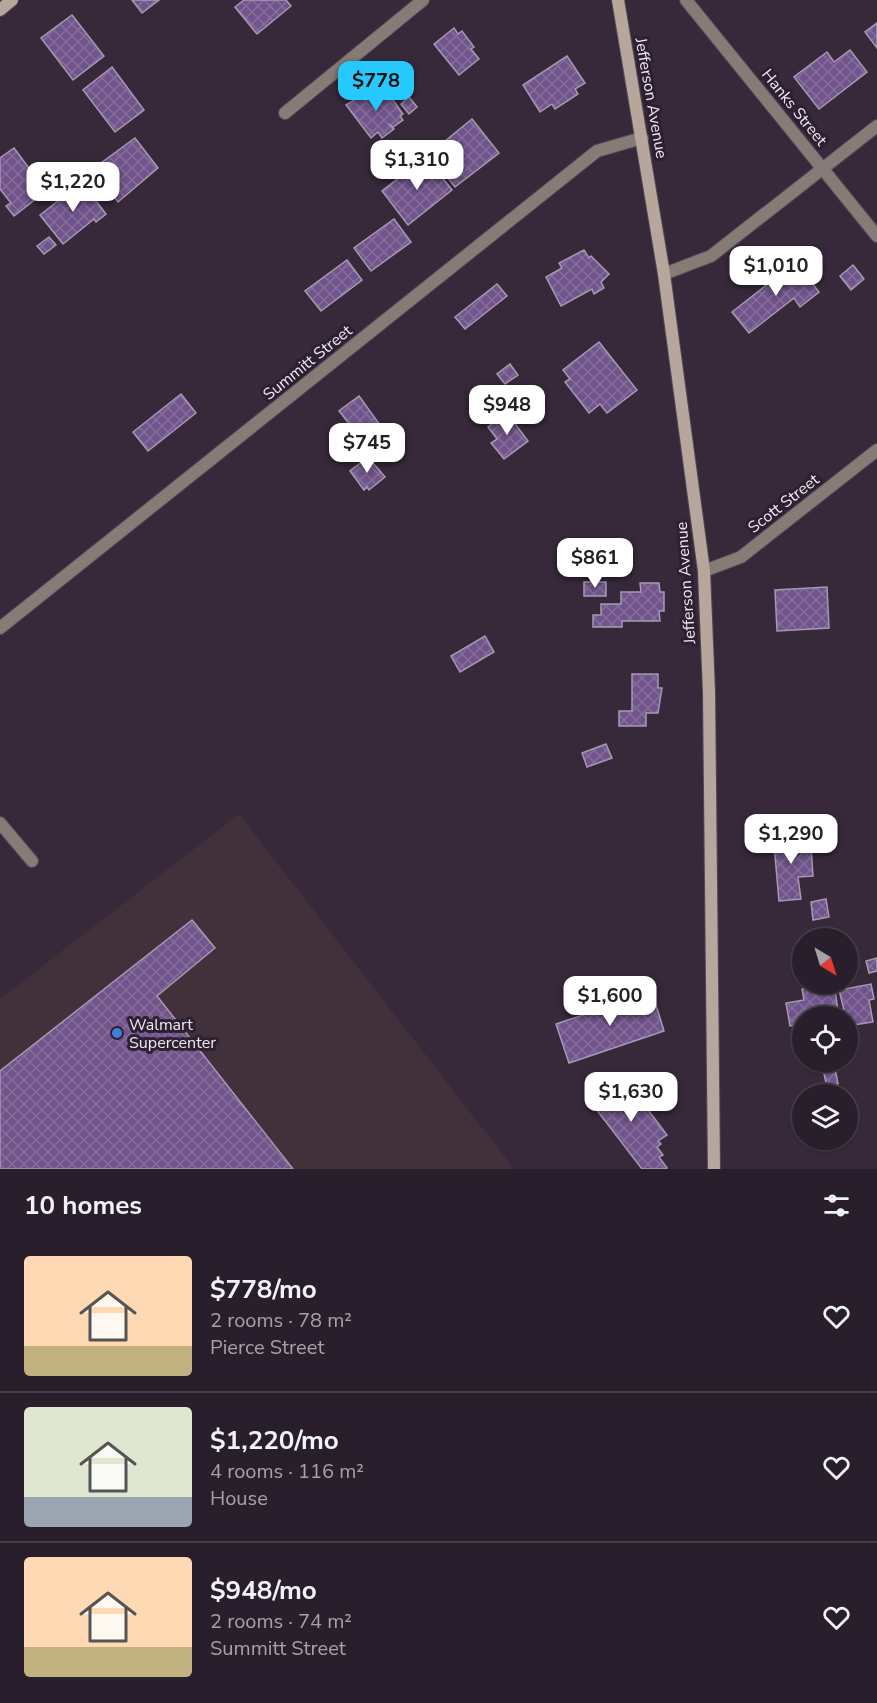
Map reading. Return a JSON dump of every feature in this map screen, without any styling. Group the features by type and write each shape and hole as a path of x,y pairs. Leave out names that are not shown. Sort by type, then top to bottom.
{"street":[{"path":"0,10 12,0"},
{"path":"285,112 423,0"},
{"name":"Jefferson Avenue","path":"618,0 664,274 705,571 709,692 714,1169"},
{"name":"Hanks Street","path":"686,0 877,236"},
{"path":"664,274 711,256 877,126"},
{"name":"Summitt Street","path":"0,628 597,151 642,138"},
{"name":"Scott Street","path":"705,571 741,557 877,450"},
{"path":"0,823 32,861"}],"shaded area":[{"path":"239,814 514,1169 0,1169 0,999"}],"building":[{"path":"132,0 159,0 142,13"},
{"path":"244,0 286,0 291,6 257,34 235,7"},
{"path":"72,15 104,56 73,80 41,38"},
{"path":"877,23 877,48 865,32"},
{"path":"454,28 458,34 462,31 474,47 471,49 479,59 459,75 434,44"},
{"path":"850,50 867,72 819,109 794,77 827,52 834,62"},
{"path":"567,56 585,83 575,89 578,94 555,109 552,104 540,112 523,85"},
{"path":"112,67 144,110 115,132 83,90"},
{"path":"381,83 403,114 400,116 403,120 393,127 389,124 394,129 382,138 378,132 371,138 346,105"},
{"path":"409,97 417,107 409,114 401,104"},
{"path":"472,119 499,153 455,187 429,154"},
{"path":"135,138 158,168 118,202 93,169"},
{"path":"14,148 46,191 14,216 6,206 11,203 0,189 0,158"},
{"path":"426,157 452,190 408,225 382,191"},
{"path":"82,182 106,214 96,222 94,219 63,244 40,215"},
{"path":"394,219 411,242 371,271 354,248"},
{"path":"49,237 56,245 44,254 37,246"},
{"path":"584,250 589,258 591,256 609,274 601,282 604,288 594,294 592,289 561,306 546,277 562,268 559,263"},
{"path":"347,260 362,280 321,311 305,291"},
{"path":"796,262 819,292 800,307 794,298 749,333 732,312"},
{"path":"853,265 864,279 851,290 840,276"},
{"path":"497,284 507,296 465,329 455,317"},
{"path":"599,342 637,390 607,413 600,404 589,413 565,382 570,379 563,370"},
{"path":"510,364 518,375 505,384 497,374"},
{"path":"181,394 196,413 148,451 133,432"},
{"path":"359,396 393,443 375,457 339,411"},
{"path":"507,413 528,441 504,459 491,443 497,439 488,427"},
{"path":"368,457 385,477 369,490 367,487 364,490 350,471"},
{"path":"584,582 606,582 606,596 584,596"},
{"path":"640,583 659,583 660,592 664,592 664,611 659,611 660,621 622,621 622,627 593,627 593,615 601,615 601,604 621,604 621,592 641,592"},
{"path":"827,587 829,628 777,631 775,590"},
{"path":"485,636 494,652 460,672 451,656"},
{"path":"632,674 658,674 658,688 662,688 658,713 646,713 646,726 619,726 619,711 632,711"},
{"path":"606,744 612,758 587,767 582,753"},
{"path":"794,831 796,848 811,847 813,876 798,877 801,899 779,901 773,833"},
{"path":"826,899 829,917 813,920 811,902"},
{"name":"Walmart Supercenter","path":"192,920 215,948 157,996 293,1169 0,1169 0,1071"},
{"path":"877,958 877,971 869,973 866,961"},
{"path":"871,984 874,999 869,1000 873,1022 858,1024 858,1006 843,1006 840,994 858,994 858,986"},
{"path":"652,992 664,1031 569,1063 556,1024"},
{"path":"803,994 836,994 837,1006 792,1006 792,1026 790,1026 786,1003 804,1000"},
{"path":"824,1072 836,1072 838,1084 826,1084"},
{"path":"622,1075 667,1135 658,1141 661,1144 657,1147 663,1155 659,1157 667,1168 665,1169 642,1169 589,1100"}],"place":[{"name":"Walmart Supercenter","path":"117,1033"}]}
